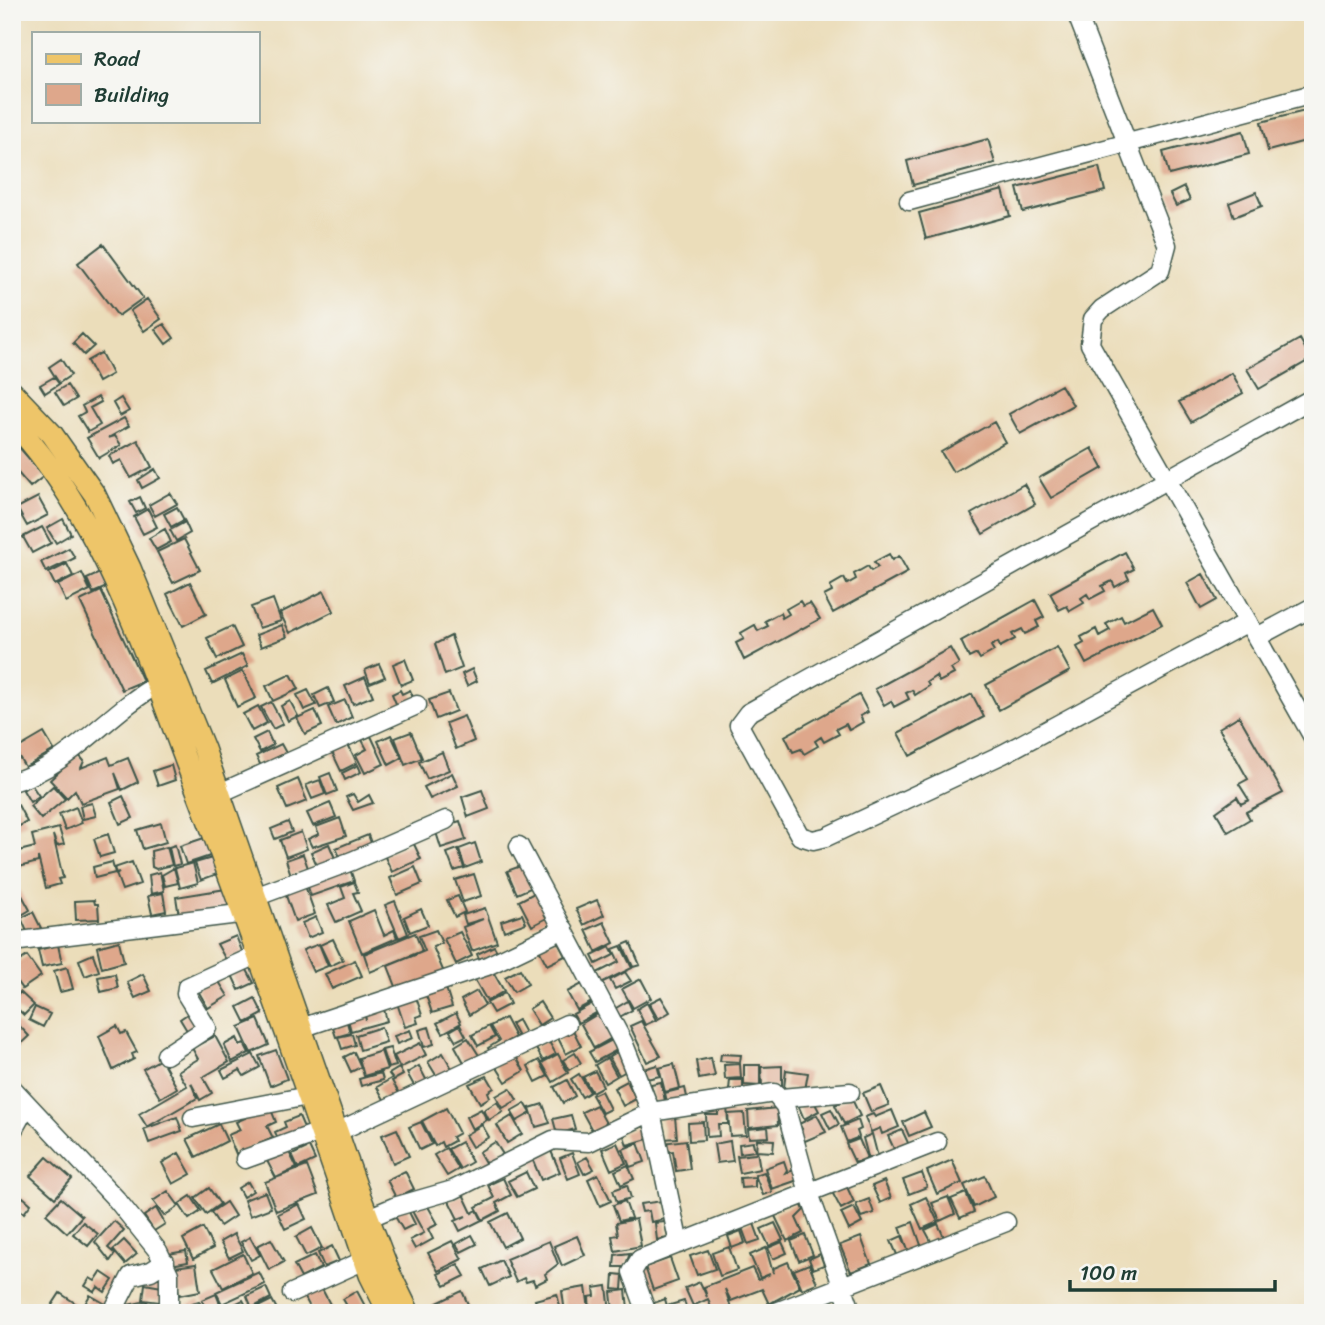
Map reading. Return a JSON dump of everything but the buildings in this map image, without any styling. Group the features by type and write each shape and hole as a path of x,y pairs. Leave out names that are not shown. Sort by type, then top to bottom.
{"main road":[{"path":"12,392 52,434 95,495 135,580 220,793 253,907 258,954 308,1096 329,1132 409,1313"},
{"path":"12,421 40,450 78,505 253,907 301,1028 365,1260 389,1313"}],"street":[{"path":"1076,12 1167,245 1160,271 1093,319 1090,344 1313,737"},
{"path":"909,201 1313,94"},
{"path":"1313,398 747,713 739,725 744,740 800,836 813,840 826,838 1003,754 1252,629 1313,607"},
{"path":"12,782 31,777 52,766 129,701 157,685"},
{"path":"220,793 417,705"},
{"path":"12,942 253,907 446,820"},
{"path":"519,846 623,1042 651,1112 679,1244"},
{"path":"301,1028 486,966 564,929"},
{"path":"166,1055 207,1028 186,994 187,987 258,954"},
{"path":"245,1159 329,1132 567,1024"},
{"path":"12,1088 117,1200 165,1262 169,1274 169,1313"},
{"path":"781,1098 850,1092"},
{"path":"368,1218 394,1207 453,1190 553,1140 589,1142 651,1112 774,1093 781,1098 809,1193 852,1313"},
{"path":"193,1118 308,1096"},
{"path":"12,1132 27,1105"},
{"path":"647,1313 632,1272 634,1265 679,1244 937,1142"},
{"path":"774,1313 1006,1222"},
{"path":"292,1293 365,1260"},
{"path":"112,1313 131,1276 151,1271 165,1262"}]}
